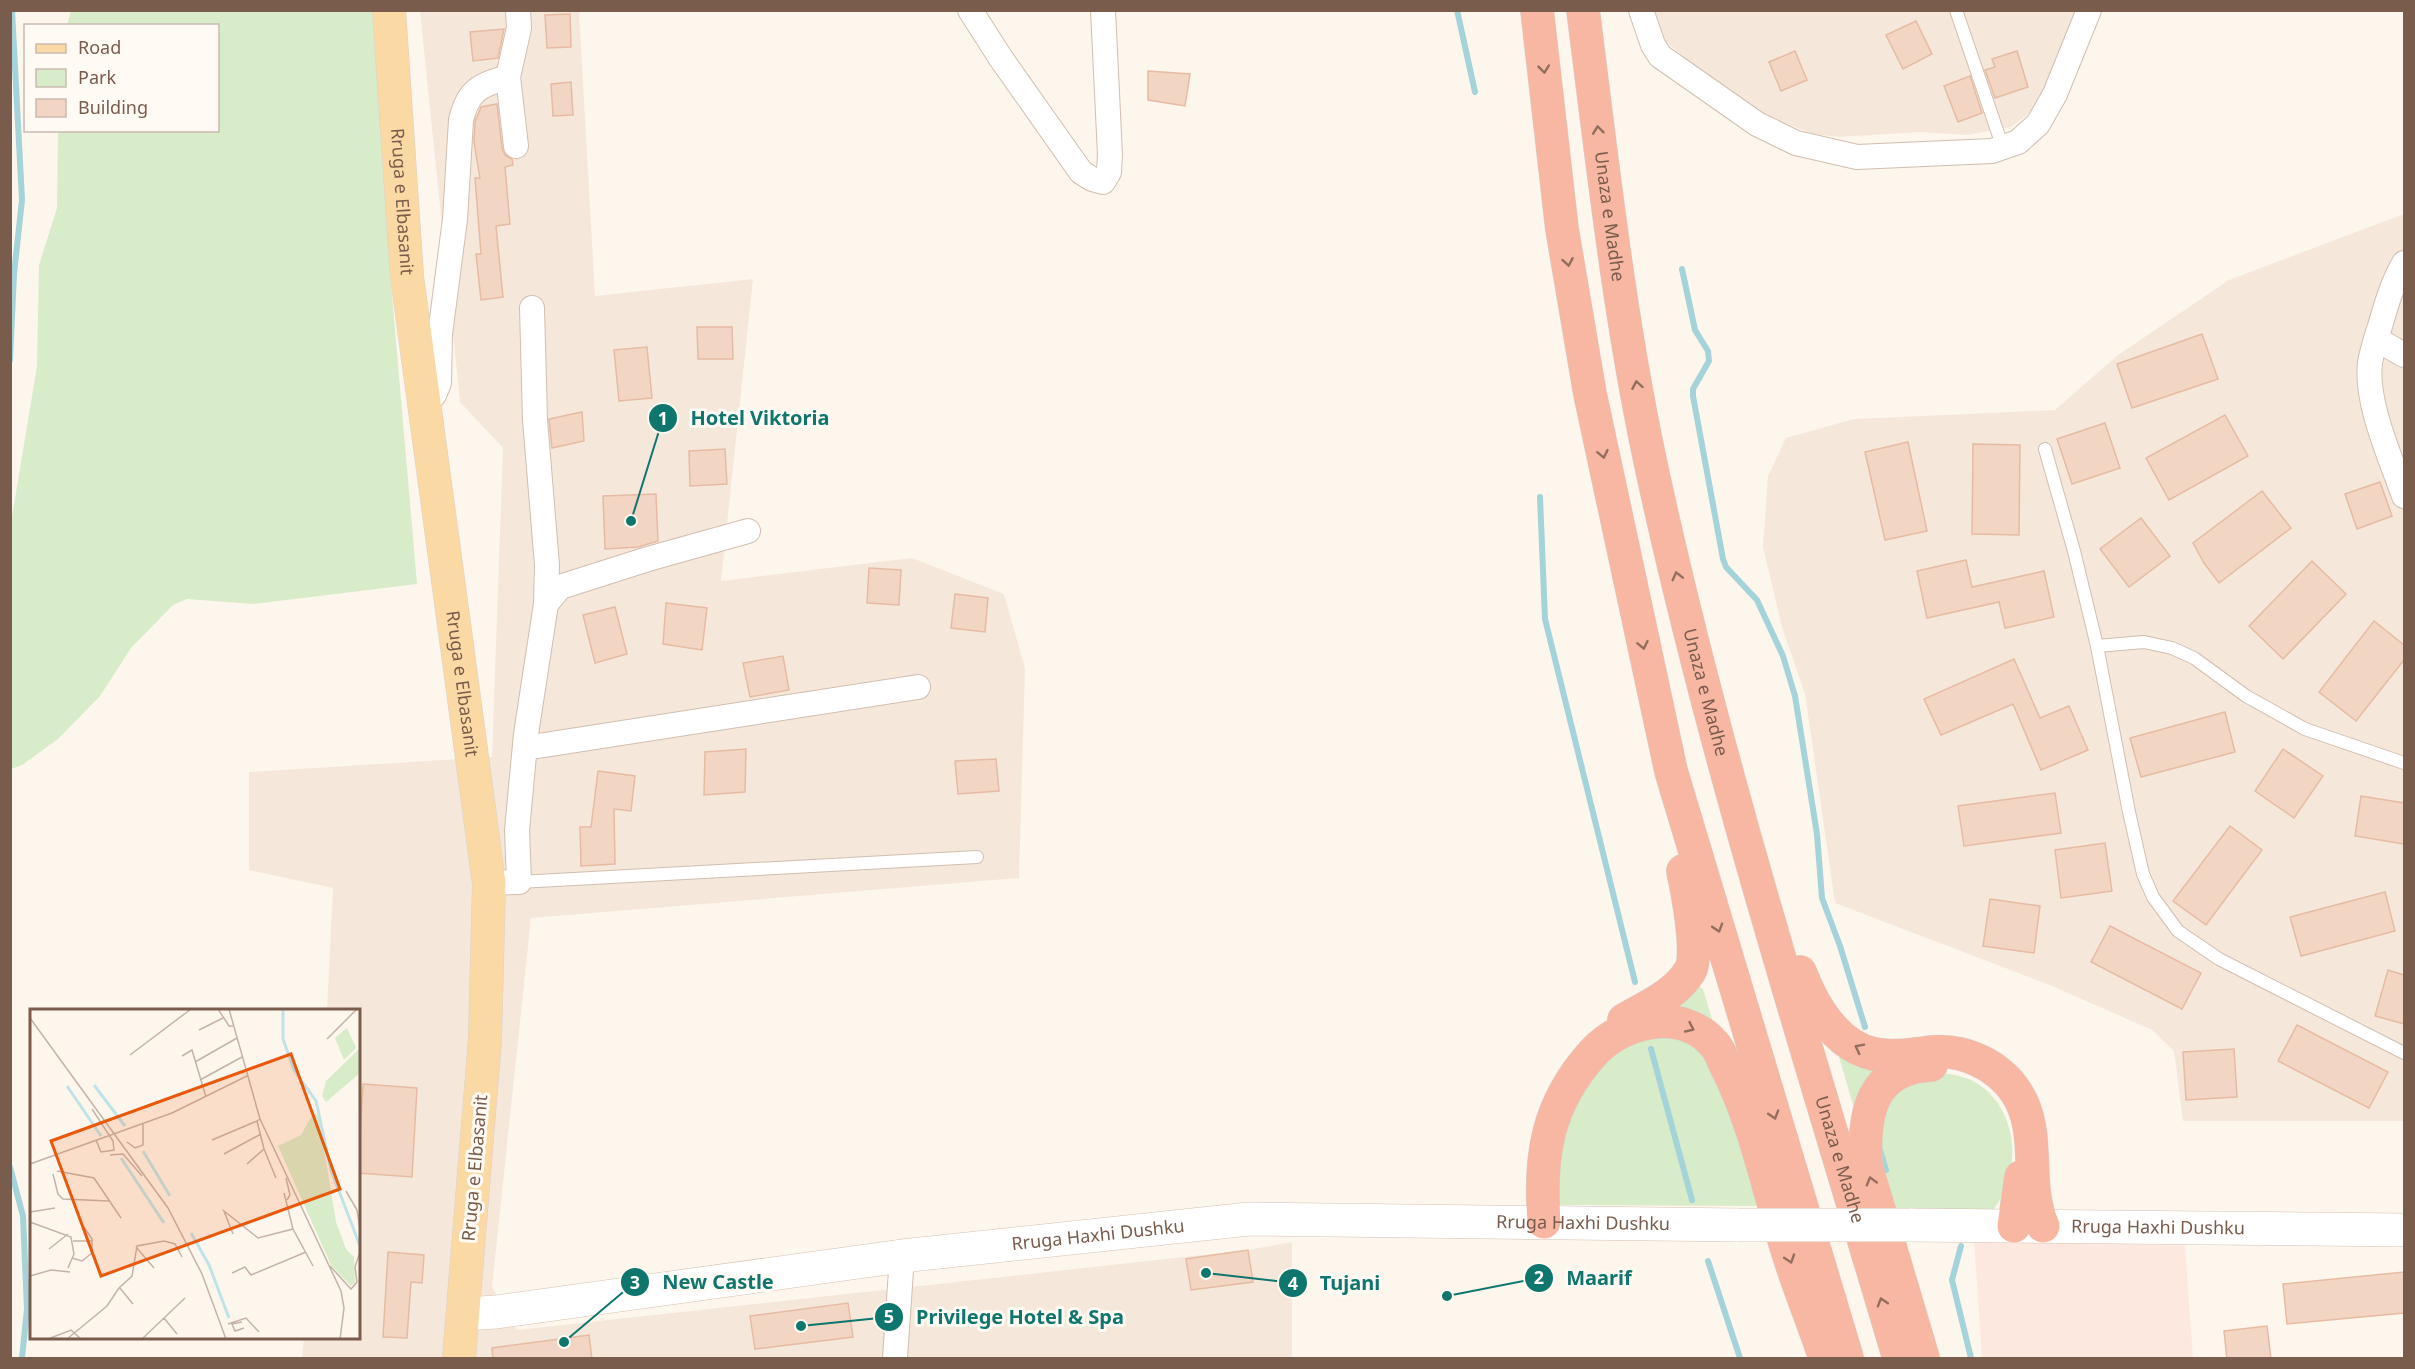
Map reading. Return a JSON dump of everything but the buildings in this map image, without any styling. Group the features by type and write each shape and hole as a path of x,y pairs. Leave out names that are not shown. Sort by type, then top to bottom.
{"highway":[{"path":"1537,10 1562,228 1588,382 1671,771 1847,1359"},
{"name":"Unaza e Madhe","path":"1584,10 1614,255 1653,478 1720,755 1899,1359"},
{"path":"1720,755 1766,864 1789,944 1809,995 1840,1036 1858,1048 1874,1054 1896,1056 1936,1051 1959,1053 1976,1059 2006,1079 2016,1093 2025,1109 2030,1125 2036,1211 2028,1226"},
{"path":"1533,1222 1532,1155 1550,1103 1581,1053 1607,1030 1674,990 1692,969 1694,952 1676,830 1671,771"},
{"path":"1533,1222 1547,1138 1555,1115 1567,1092 1589,1058 1613,1036 1659,1020 1680,1023 1698,1031 1715,1044 1742,1100 1791,1263 1825,1359"},
{"path":"1923,1359 1866,1166 1865,1139 1868,1115 1873,1100 1888,1079 1916,1066 1956,1067 1978,1074 1994,1086 2010,1105 2018,1127 2021,1148 2019,1201 2028,1226"}],"main road":[{"name":"Rruga e Elbasanit","path":"389,10 407,277 423,407 504,883 485,1039 459,1359"}],"street":[{"path":"516,146 508,77 519,28 518,10"},
{"path":"970,10 1000,57 1082,172 1092,179 1103,182 1109,172 1110,155 1103,10"},
{"path":"1641,10 1653,45 1660,56 1757,124 1797,143 1857,157 1992,152 2018,142 2038,124 2055,94 2088,10"},
{"path":"423,407 434,395 439,383 440,334 455,219 461,120 464,108 472,92 481,86 508,77"},
{"path":"2404,263 2394,280 2370,364 2371,387 2382,435 2404,496"},
{"path":"504,883 517,830 525,748 546,604 547,565 536,420 532,308"},
{"path":"2376,339 2404,355"},
{"path":"546,604 560,586 748,531"},
{"path":"525,748 918,687"},
{"name":"Rruga Haxhi Dushku","path":"463,1314 496,1312 902,1256 1249,1219 2404,1230"},
{"path":"895,1359 902,1256"}],"lane":[{"path":"1956,10 2003,148"},
{"path":"2044,449 2074,551 2097,646 2143,874 2153,897 2178,931 2219,959 2404,1053"},
{"path":"2097,646 2144,642 2172,648 2194,658 2246,696 2305,729 2404,763"},
{"path":"504,883 976,857"}],"shaded area":[{"path":"420,11 579,11 595,296 753,279 721,581 912,558 1004,594 1025,668 1019,878 531,918 492,1287 517,1330 1248,1250 1292,1242 1292,1356 1285,1358 302,1358 304,1339 360,1339 360,1009 327,1009 333,888 249,870 249,772 492,757 503,448 460,402"},
{"path":"1640,11 2074,11 2060,64 2037,107 2011,127 1967,135 1920,132 1838,137 1813,134 1765,115 1703,73 1650,28"},
{"path":"2404,214 2404,1121 2183,1121 2174,1051 2152,1030 2052,986 1835,903 1805,694 1782,627 1763,547 1768,476 1786,438 1854,419 2055,410 2118,355 2229,280"},
{"path":"1974,1239 2185,1246 2193,1358 1982,1358"}],"green space":[{"path":"71,11 382,11 390,272 417,584 253,604 187,599 173,605 131,648 100,696 58,739 22,765 11,769 11,523 37,366 39,265 57,208 58,132 219,132 219,24 67,24"},
{"path":"1698,986 1703,989 1714,1026 1675,1009"},
{"path":"1678,1033 1714,1061 1761,1206 1560,1205 1555,1199 1555,1136 1613,1046"},
{"path":"1837,1050 1881,1067 1854,1108"},
{"path":"1942,1073 1967,1078 1981,1086 1994,1098 2009,1128 2012,1163 2009,1180 1993,1210 1889,1209 1874,1137 1893,1087"}],"waterway":[{"path":"10,360 14,274 22,200 12,10"},
{"path":"1457,10 1475,92"},
{"path":"1682,269 1695,330 1708,351 1709,361 1693,389 1693,396 1723,559 1726,567 1757,600 1783,656 1795,696 1817,834 1822,898 1840,946 1865,1027"},
{"path":"1540,497 1545,619 1635,982"},
{"path":"1651,1049 1692,1200"},
{"path":"1880,1150 1886,1170"},
{"path":"10,1167 23,1216 27,1309 22,1358"},
{"path":"1961,1246 1952,1280 1971,1358"},
{"path":"1708,1261 1740,1358"}],"place":[{"name":"Hotel Viktoria","path":"631,521"},
{"name":"Tujani","path":"1206,1273"},
{"name":"Maarif","path":"1447,1296"},
{"name":"Privilege Hotel & Spa","path":"801,1326"},
{"name":"New Castle","path":"564,1342"}]}
